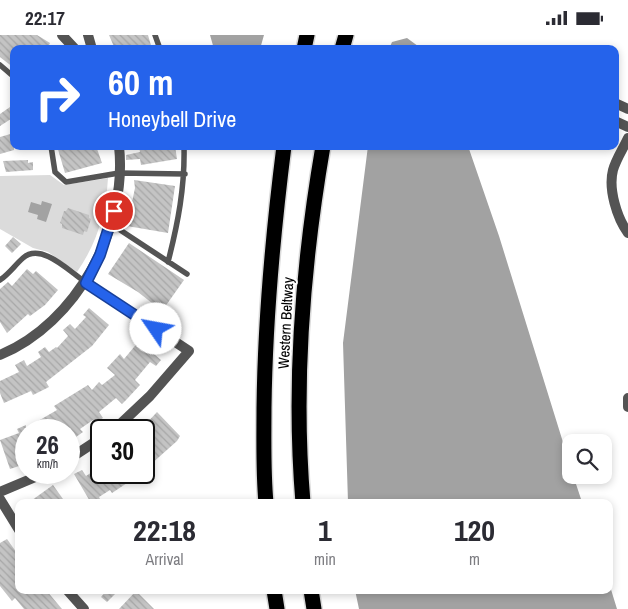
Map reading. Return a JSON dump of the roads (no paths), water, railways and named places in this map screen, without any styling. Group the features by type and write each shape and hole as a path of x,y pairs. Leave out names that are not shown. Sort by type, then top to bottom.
{"highway":[{"name":"Western Beltway","path":"266,499 264,348 273,228 283,150"},
{"name":"Western Beltway","path":"303,499 300,362 315,189 322,150"},
{"path":"275,594 277,609"},
{"path":"312,594 314,609"}],"street":[{"path":"62,35 71,45"},
{"path":"628,138 613,170 612,185 618,212 628,233"},
{"path":"0,355 28,339 55,317 86,283 100,255 111,224 117,199 119,150"},
{"path":"86,283 189,351 150,396 126,419"},
{"path":"628,398 628,407"},
{"path":"0,492 19,484"},
{"path":"0,499 15,523"},
{"path":"71,594 84,609"}],"lane":[{"path":"0,65 10,74"},
{"path":"52,150 55,172 66,182 119,173 185,174"},
{"path":"168,262 180,215 185,174 184,150"},
{"path":"111,224 188,274"},
{"path":"0,280 24,256 35,252 45,255 86,283"}]}
